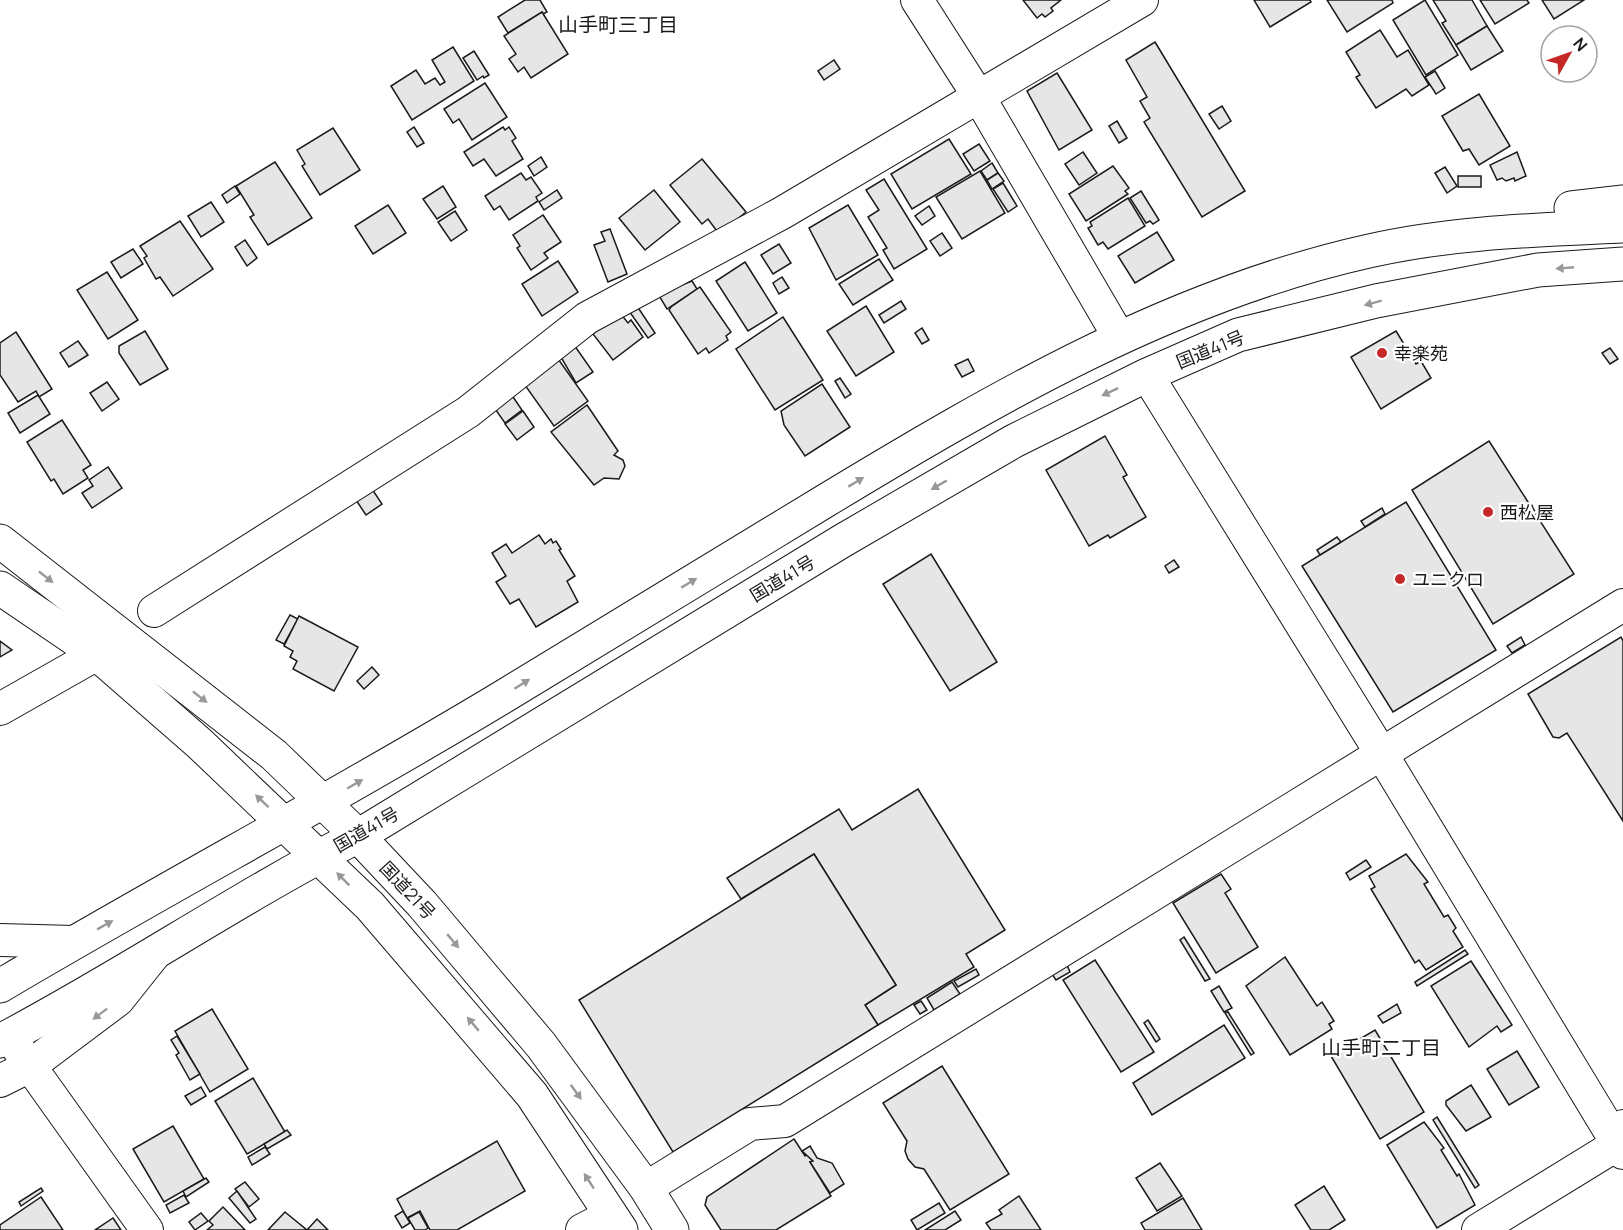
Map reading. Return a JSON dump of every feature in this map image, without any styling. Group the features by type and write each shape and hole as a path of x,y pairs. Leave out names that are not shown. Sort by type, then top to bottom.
{"highway":[{"path":"1514,232 1562,210 1623,202"},
{"path":"0,986 324,802 889,462 1039,376 1119,337 1226,294 1367,251 1414,242 1514,232 1623,226"},
{"name":"国道41号","path":"1,1041 153,956 320,855 358,836 842,541 1024,436 1147,375 1238,336 1376,301 1538,270 1623,264"},
{"name":"国道21号","path":"0,541 274,755 358,836 422,904 541,1045 646,1188 672,1230"},
{"path":"0,588 97,654 199,743 320,855 370,906 532,1095 616,1222"}],"street":[{"path":"917,0 979,97 1119,337"},
{"path":"154,611 468,412 587,318 782,213 1142,0"},
{"path":"1147,375 1621,1140 1478,1230"},
{"path":"646,1188 750,1125 785,1121 1623,605"},
{"path":"0,709 97,654"},
{"path":"0,940 74,942"},
{"path":"0,1081 30,1066 118,1000 153,956"},
{"path":"1,1041 21,1051 147,1230"},
{"path":"582,1230 616,1222"}],"building":[{"path":"525,0 540,0 547,12 543,14 542,12 508,33 498,17"},
{"path":"1023,0 1061,0 1045,17 1042,14 1037,18"},
{"path":"1254,0 1310,0 1311,2 1270,27"},
{"path":"1327,0 1392,0 1393,3 1347,32"},
{"path":"1425,0 1458,55 1426,75 1393,20"},
{"path":"1433,0 1472,0 1487,26 1456,45 1442,23 1446,21"},
{"path":"1480,0 1527,0 1529,3 1495,24"},
{"path":"1542,0 1584,0 1554,19"},
{"path":"542,12 568,54 531,78 524,67 518,72 509,59 516,54 504,36"},
{"path":"1487,26 1503,51 1471,70 1456,45"},
{"path":"1380,30 1397,57 1408,50 1429,85 1412,96 1406,89 1376,108 1356,77 1360,75 1346,52"},
{"path":"1155,42 1245,191 1202,217 1144,122 1150,118 1140,101 1147,97 1126,60"},
{"path":"453,47 474,81 412,120 391,86 416,70 425,84 435,78 440,85 445,82 432,60"},
{"path":"474,51 489,75 477,80 463,58"},
{"path":"834,60 840,69 824,80 818,71"},
{"path":"1435,71 1445,88 1436,94 1425,77"},
{"path":"1057,73 1092,130 1059,150 1027,91"},
{"path":"485,83 507,117 472,140 459,119 453,123 444,109"},
{"path":"1479,94 1510,146 1479,165 1469,149 1463,151 1442,116"},
{"path":"1222,106 1231,121 1219,129 1209,114"},
{"path":"1117,121 1127,138 1119,143 1109,126"},
{"path":"414,127 424,143 417,147 407,132"},
{"path":"503,127 505,130 509,127 516,138 512,141 523,159 496,176 484,159 473,166 464,152"},
{"path":"333,128 360,170 320,195 302,166 305,164 297,150"},
{"path":"949,139 971,174 912,209 891,174"},
{"path":"979,144 990,161 974,171 963,154"},
{"path":"1083,152 1097,173 1079,185 1065,164"},
{"path":"1517,152 1526,176 1515,181 1514,178 1506,181 1502,178 1497,180 1490,165"},
{"path":"541,157 547,167 534,176 528,166"},
{"path":"702,159 746,212 719,234 708,219 702,224 670,185"},
{"path":"275,162 312,218 268,245 250,217 254,215 236,186"},
{"path":"992,163 998,173 987,180 981,171"},
{"path":"1113,166 1129,188 1125,191 1128,194 1086,221 1069,194"},
{"path":"1445,167 1457,186 1447,193 1435,173"},
{"path":"980,171 1005,213 962,239 936,197"},
{"path":"521,173 526,180 531,177 542,193 536,197 538,201 509,220 500,206 494,210 485,196"},
{"path":"998,173 1004,181 992,189 987,180"},
{"path":"1458,176 1481,176 1481,187 1458,187"},
{"path":"884,179 927,249 894,269 883,250 887,248 868,217 879,210 866,190"},
{"path":"1003,183 1017,206 1008,212 993,189"},
{"path":"235,186 240,194 227,203 222,195"},
{"path":"443,186 456,207 437,219 423,199"},
{"path":"557,190 562,198 544,210 539,202"},
{"path":"654,190 680,222 645,250 619,218"},
{"path":"1141,191 1159,220 1153,224 1150,221 1146,223 1130,198"},
{"path":"1128,198 1145,226 1108,249 1103,242 1098,245 1088,228 1092,226 1090,222"},
{"path":"211,202 224,222 201,237 188,216"},
{"path":"388,205 406,233 373,254 355,226"},
{"path":"848,205 878,255 836,280 809,228"},
{"path":"929,206 935,216 922,225 915,216"},
{"path":"455,211 467,230 451,241 438,222"},
{"path":"543,215 561,242 544,253 548,258 531,270 517,248 520,246 513,235"},
{"path":"180,221 213,269 173,296 160,277 156,279 144,258 147,256 140,246"},
{"path":"610,229 627,274 608,282 594,245 605,241 601,232"},
{"path":"1157,232 1174,260 1135,283 1118,256"},
{"path":"942,233 952,248 940,256 930,241"},
{"path":"245,240 257,258 247,266 235,247"},
{"path":"779,244 791,263 773,274 761,255"},
{"path":"133,249 143,264 121,278 111,262"},
{"path":"879,259 893,280 853,305 839,284"},
{"path":"558,261 578,292 542,316 522,284"},
{"path":"745,262 777,313 748,331 716,281"},
{"path":"107,272 138,320 108,339 77,290"},
{"path":"782,277 789,288 779,294 773,283"},
{"path":"692,281 697,289 667,309 658,294"},
{"path":"700,287 731,332 726,336 728,340 709,353 706,348 698,354 669,310"},
{"path":"901,301 906,309 884,323 879,315"},
{"path":"637,306 655,333 648,338 629,311"},
{"path":"866,306 894,352 856,376 827,331"},
{"path":"620,313 628,323 631,320 643,337 613,360 593,334"},
{"path":"783,317 823,380 775,410 736,349"},
{"path":"922,328 929,340 922,344 915,333"},
{"path":"145,331 168,369 140,385 119,353 119,346"},
{"path":"1396,331 1416,364 1421,361 1431,378 1381,409 1351,357"},
{"path":"16,332 52,389 39,397 36,391 18,402 0,375 0,343"},
{"path":"78,341 88,355 69,367 60,353"},
{"path":"572,342 593,372 576,383 558,352"},
{"path":"1610,348 1618,359 1610,364 1602,353"},
{"path":"556,356 588,401 554,426 522,381"},
{"path":"968,359 974,371 962,377 955,365"},
{"path":"840,378 851,394 845,398 835,381"},
{"path":"107,382 119,399 102,411 90,393"},
{"path":"822,384 850,427 805,456 784,425 781,411"},
{"path":"511,394 522,410 505,423 493,406"},
{"path":"38,395 50,414 20,433 8,413"},
{"path":"587,405 618,451 614,455 623,460 625,466 619,479 604,478 594,485 551,432"},
{"path":"523,411 534,427 517,440 505,424"},
{"path":"62,420 91,465 83,470 88,478 63,494 54,479 51,481 27,442"},
{"path":"1105,436 1127,475 1123,477 1146,517 1110,538 1108,535 1089,546 1046,470"},
{"path":"1489,441 1574,574 1493,624 1412,490"},
{"path":"108,467 122,488 92,508 82,493 93,486 89,480"},
{"path":"372,489 382,504 366,515 356,500"},
{"path":"1406,502 1496,650 1393,712 1302,566"},
{"path":"1382,508 1385,514 1365,527 1361,521"},
{"path":"539,535 545,544 551,539 553,543 556,541 561,549 559,550 575,576 567,581 578,602 536,627 519,599 510,604 496,582 506,576 492,553 506,544 512,553"},
{"path":"1337,537 1341,542 1320,555 1317,550"},
{"path":"931,554 997,662 950,691 883,584"},
{"path":"1174,560 1179,567 1169,573 1165,566"},
{"path":"290,615 298,619 284,644 276,640"},
{"path":"299,616 358,647 334,691 293,669 297,661 290,657 293,651 284,646"},
{"path":"1521,637 1525,645 1512,653 1507,646"},
{"path":"1621,637 1623,641 1623,821 1567,733 1559,738 1553,737 1528,694"},
{"path":"0,641 12,650 0,657"},
{"path":"372,667 379,675 364,689 357,681"},
{"path":"918,789 1005,930 966,954 974,967 878,1025 865,1005 896,985 814,854 741,899 727,878 839,809 852,830"},
{"path":"814,854 896,985 865,1005 878,1025 673,1152 579,1000"},
{"path":"1406,854 1428,882 1424,884 1444,917 1448,915 1456,928 1453,931 1463,947 1426,970 1419,960 1415,963 1371,889 1375,887 1369,876"},
{"path":"1366,860 1371,867 1350,880 1346,873"},
{"path":"1221,874 1231,889 1225,893 1258,947 1216,973 1173,903"},
{"path":"1184,937 1210,979 1205,981 1180,940"},
{"path":"1465,950 1468,954 1417,986 1415,982"},
{"path":"1285,957 1317,1006 1322,1002 1334,1021 1329,1024 1332,1029 1290,1055 1246,986"},
{"path":"1095,960 1154,1052 1121,1072 1063,980"},
{"path":"1471,961 1512,1025 1501,1032 1497,1026 1469,1047 1431,986"},
{"path":"1067,965 1070,972 1056,980 1052,974"},
{"path":"976,969 979,975 958,987 954,981"},
{"path":"952,982 960,994 934,1010 927,998"},
{"path":"1219,986 1232,1008 1224,1012 1211,991"},
{"path":"921,1001 927,1010 920,1014 914,1005"},
{"path":"1397,1004 1401,1013 1383,1023 1378,1016"},
{"path":"212,1009 248,1069 210,1092 175,1031"},
{"path":"1228,1012 1254,1053 1251,1055 1225,1013"},
{"path":"1148,1020 1160,1039 1156,1042 1144,1023"},
{"path":"1224,1025 1245,1058 1152,1115 1133,1083"},
{"path":"1375,1030 1424,1112 1380,1139 1331,1056"},
{"path":"177,1036 200,1074 190,1080 176,1055 179,1053 171,1040"},
{"path":"1517,1051 1539,1087 1509,1105 1487,1069"},
{"path":"942,1066 1009,1174 950,1210 924,1169 915,1167 908,1159 905,1151 907,1141 883,1103"},
{"path":"253,1078 285,1132 247,1154 215,1101"},
{"path":"1471,1085 1491,1117 1466,1131 1446,1105 1446,1101"},
{"path":"201,1087 206,1096 191,1105 185,1096"},
{"path":"1437,1117 1479,1185 1475,1188 1433,1120"},
{"path":"1424,1122 1444,1148 1441,1150 1457,1176 1459,1174 1475,1205 1437,1228 1387,1145"},
{"path":"173,1126 204,1179 164,1202 133,1149"},
{"path":"287,1130 291,1135 267,1149 264,1144"},
{"path":"794,1139 805,1156 808,1154 813,1161 810,1162 831,1196 776,1230 721,1230 705,1205 707,1197"},
{"path":"497,1141 525,1191 457,1230 430,1230 420,1211 407,1218 397,1199"},
{"path":"810,1146 817,1158 832,1163 844,1184 830,1193 810,1162 813,1161 802,1151"},
{"path":"265,1147 270,1154 252,1165 248,1157"},
{"path":"1160,1163 1182,1196 1157,1211 1136,1178"},
{"path":"206,1178 209,1182 186,1197 183,1191"},
{"path":"245,1182 259,1199 249,1207 235,1189"},
{"path":"1324,1186 1345,1220 1329,1230 1311,1230 1295,1205"},
{"path":"41,1188 43,1191 21,1206 19,1202"},
{"path":"237,1191 256,1219 250,1223 229,1198"},
{"path":"184,1195 189,1203 170,1213 166,1205"},
{"path":"1019,1196 1041,1230 991,1230 986,1223 1002,1214 999,1210"},
{"path":"41,1197 63,1230 0,1230 0,1225"},
{"path":"1183,1198 1202,1230 1145,1230 1141,1223"},
{"path":"939,1203 945,1213 917,1230 911,1220"},
{"path":"223,1207 245,1230 207,1230 213,1225 209,1221"},
{"path":"403,1211 410,1223 402,1228 395,1216"},
{"path":"955,1211 961,1220 945,1230 925,1230"},
{"path":"285,1212 307,1230 268,1230"},
{"path":"419,1212 428,1228 425,1230 415,1230 408,1218"},
{"path":"201,1213 208,1221 195,1230 189,1222"},
{"path":"113,1218 121,1230 95,1230"},
{"path":"317,1219 328,1230 307,1230"}],"place":[{"name":"幸楽苑","path":"1382,353"},
{"name":"西松屋","path":"1488,512"},
{"name":"ユニクロ","path":"1400,579"}],"district":[{"name":"山手町三丁目","path":"618,24"},
{"name":"山手町二丁目","path":"1381,1047"}]}
